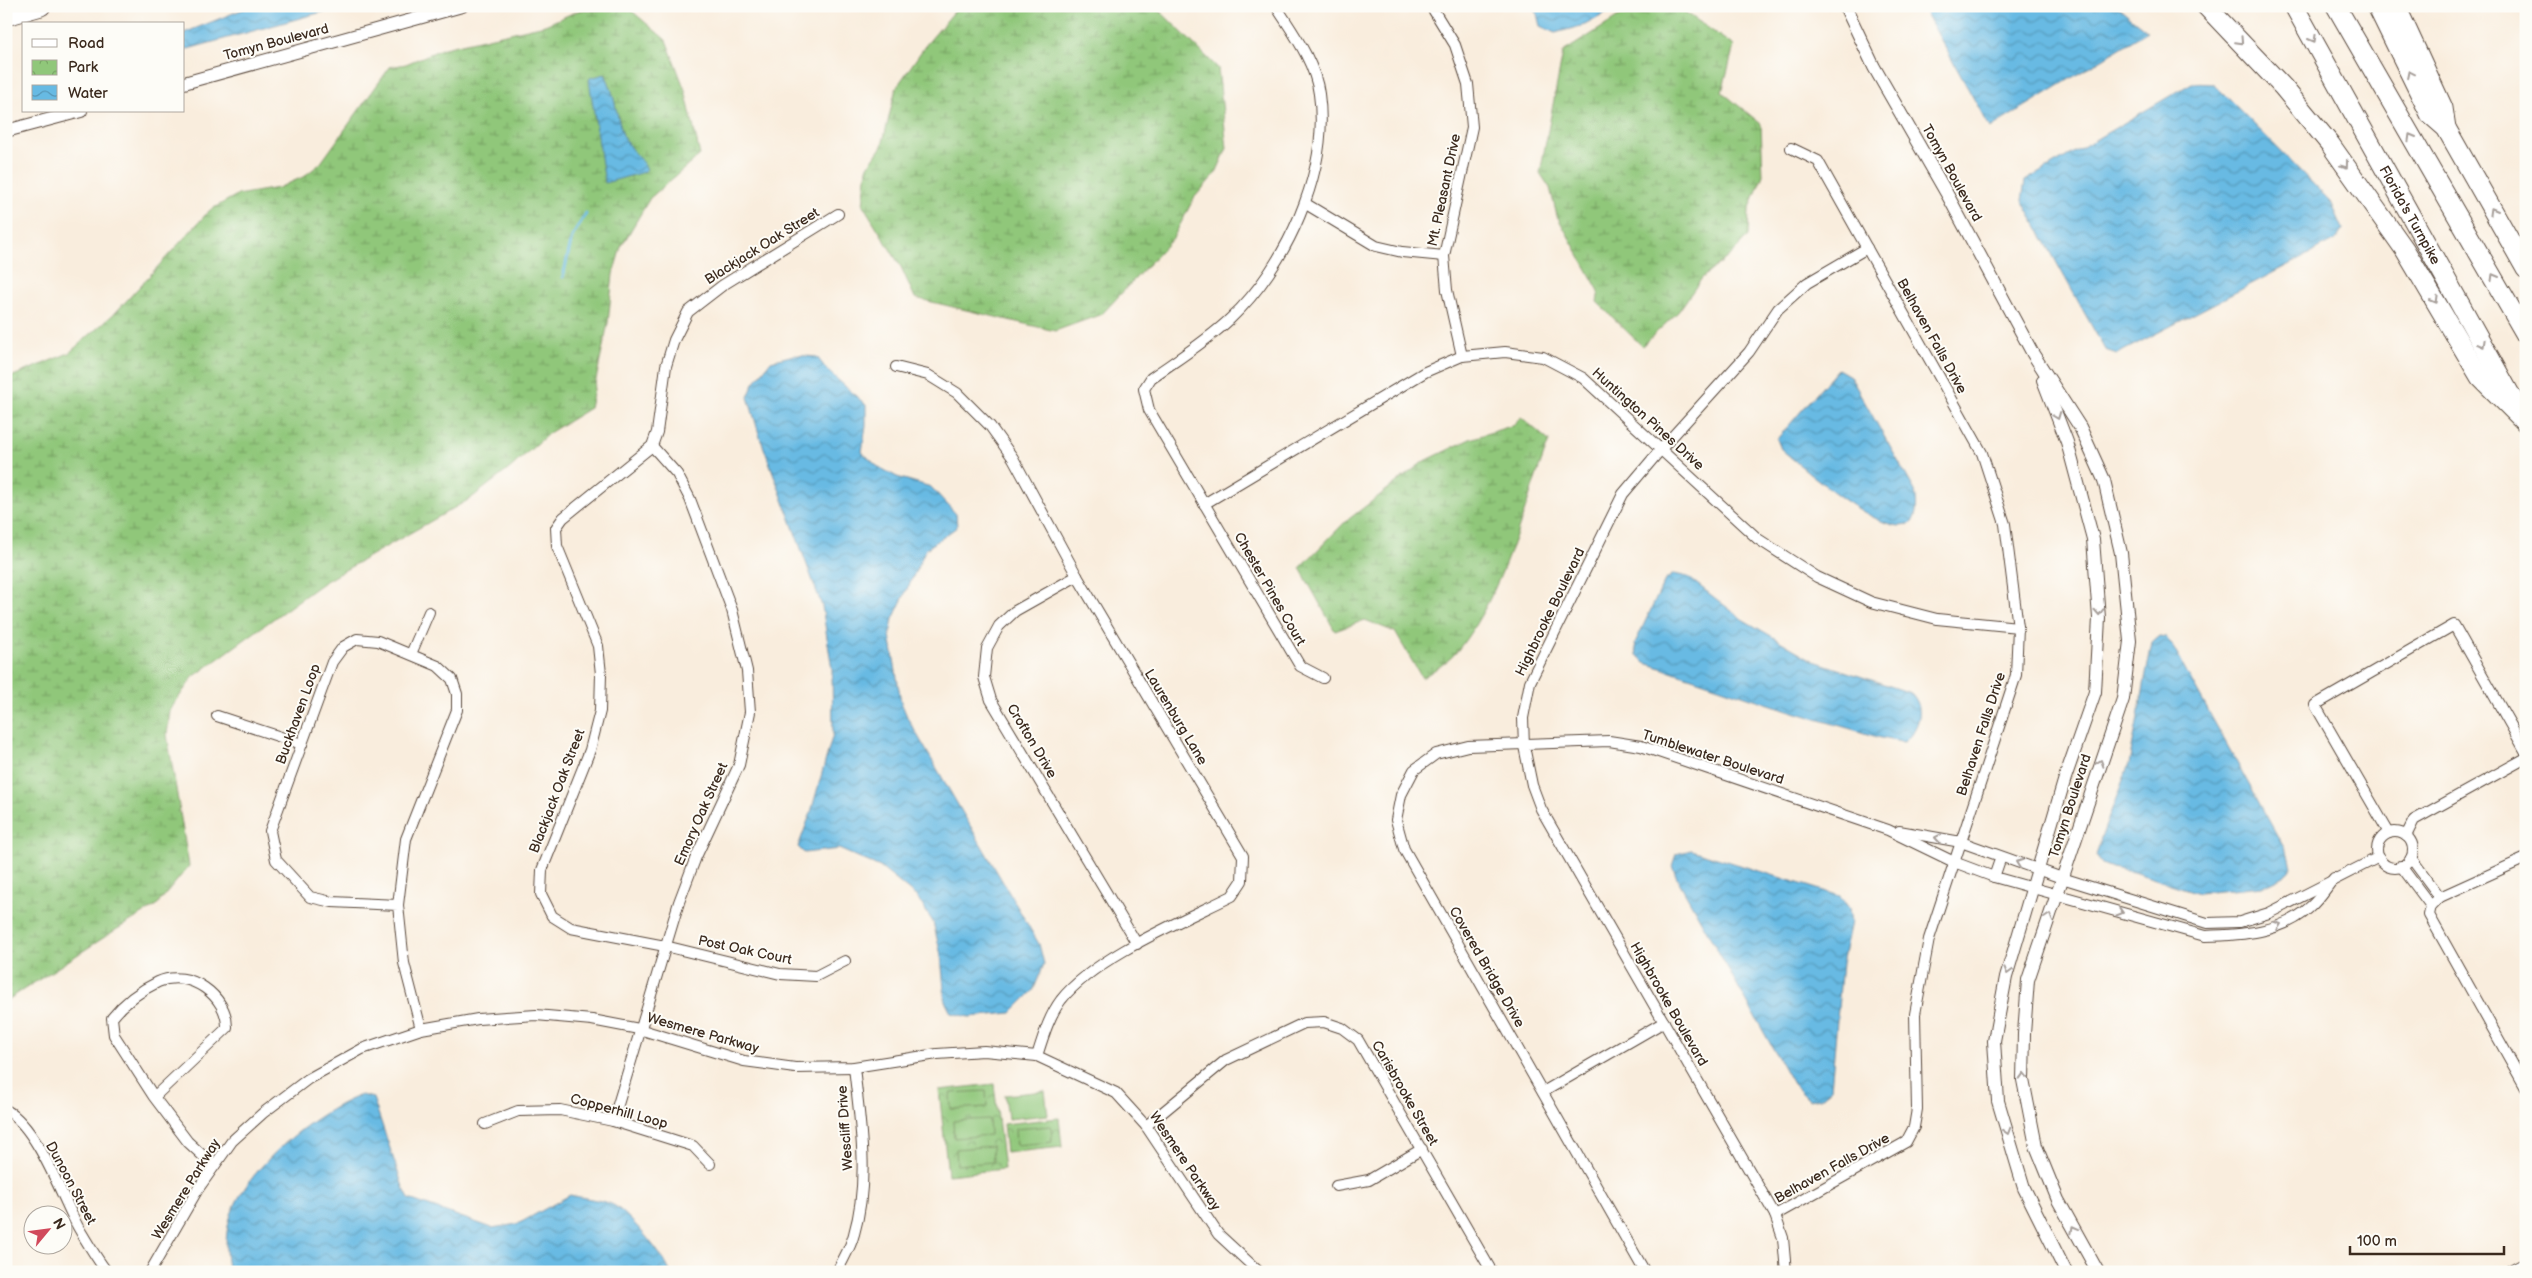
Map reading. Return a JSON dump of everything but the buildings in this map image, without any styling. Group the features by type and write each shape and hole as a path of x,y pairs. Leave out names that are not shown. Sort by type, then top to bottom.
{"highway":[{"path":"6,16 41,6"},
{"path":"2206,6 2283,87 2330,144 2405,250 2480,377 2526,423"},
{"name":"Florida's Turnpike","path":"2294,6 2526,423"},
{"path":"2336,6 2526,335"},
{"path":"2377,6 2430,114 2446,128 2526,269"},
{"path":"2396,6 2443,108 2446,128"}],"main road":[{"path":"2512,1272 2526,1264"}],"street":[{"name":"Tomyn Boulevard","path":"185,83 462,6"},
{"name":"Chester Pines Court","path":"1276,6 1306,55 1319,93 1321,137 1306,204 1270,272 1231,319 1151,378 1144,389 1149,410 1300,666 1323,678"},
{"name":"Mt. Pleasant Drive","path":"1431,6 1455,45 1468,84 1472,128 1444,256 1447,290 1462,356"},
{"name":"Tomyn Boulevard","path":"1845,6 1874,67 1947,194 2033,354 2080,427 2104,480 2121,552 2130,641 2123,700 2028,980 2023,1080 2036,1146 2058,1200 2098,1272"},
{"path":"6,131 77,112"},
{"name":"Belhaven Falls Drive","path":"1775,1215 1906,1142 1914,1127 1917,1109 1915,1014 1929,939 2016,676 2018,627 2006,524 1982,453 1818,161 1791,148"},
{"path":"1306,204 1376,246 1402,252 1444,256"},
{"name":"Blackjack Oak Street","path":"665,946 571,928 552,916 541,894 542,870 590,750 600,711 602,674 598,646 557,546 556,528 563,518 652,446 657,432 669,357 674,340 688,312 723,284 838,214"},
{"name":"Highbrooke Boulevard","path":"1786,1272 1783,1238 1775,1215 1541,809 1532,785 1524,746 1523,718 1530,682 1623,494 1749,352 1778,309 1806,283 1867,248"},
{"name":"Huntington Pines Drive","path":"1204,504 1425,372 1462,356 1504,352 1544,357 1583,378 1662,448 1758,539 1817,577 1871,602 1938,619 2018,627"},
{"name":"Tomyn Boulevard","path":"2033,354 2067,442 2092,539 2100,618 2095,692 2064,778 2006,977 1994,1041 1998,1101 2024,1188 2066,1272"},
{"name":"Laurenburg Lane","path":"896,367 928,374 956,393 990,426 1013,458 1077,576 1242,856 1242,881 1232,896 1137,944 1078,981 1060,1002 1048,1023 1037,1056"},
{"name":"Emory Oak Street","path":"613,1121 665,946 696,857 739,765 750,712 747,671 732,610 682,482 662,454 652,446"},
{"name":"Crofton Drive","path":"1077,576 1015,611 999,626 988,648 984,677 991,700 1137,944"},
{"path":"411,654 429,612"},
{"path":"2389,833 2315,705 2454,625 2526,752"},
{"name":"Buckhaven Loop","path":"398,905 332,902 310,897 276,860 270,831 332,662 343,647 357,639 378,641 438,666 452,679 457,694 457,710 406,839 398,905 404,963 422,1029"},
{"path":"217,716 302,744"},
{"name":"Tumblewater Boulevard","path":"1524,746 1609,741 1641,746 1888,830 1954,862 1994,877 2205,936 2239,935 2279,926 2309,908 2334,878"},
{"name":"Covered Bridge Drive","path":"1524,746 1468,746 1436,754 1414,770 1401,795 1396,820 1404,849 1645,1272"},
{"path":"2406,836 2414,820 2526,758"},
{"name":"Tumblewater Boulevard","path":"1888,830 1961,842 2062,878 2207,922 2240,922 2269,913 2378,857"},
{"path":"2395,832 2406,836 2412,845 2410,858 2401,866 2386,865 2378,857 2380,840 2389,833 2395,832"},
{"path":"1994,877 2001,857"},
{"path":"2410,858 2440,897"},
{"path":"2526,858 2440,897 2431,906 2429,915 2431,923 2526,1088"},
{"path":"2401,866 2431,906"},
{"path":"2205,936 2207,922"},
{"name":"Post Oak Court","path":"665,946 780,974 816,976 845,961"},
{"path":"154,1097 227,1028 227,1016 220,1001 211,991 183,979 160,981 124,1004 112,1018 114,1035 154,1097 188,1142 214,1166"},
{"name":"Wesmere Parkway","path":"150,1272 214,1166 232,1141 263,1113 308,1080 362,1050 422,1029 478,1019 536,1015 592,1020 639,1029 744,1061 795,1068 854,1067 946,1053 984,1051 1037,1056 1116,1093 1146,1126 1218,1234 1259,1272"},
{"name":"Carisbrooke Street","path":"1146,1126 1226,1060 1304,1023 1324,1022 1342,1028 1358,1040 1492,1272"},
{"path":"1543,1092 1664,1022"},
{"name":"Wescliff Drive","path":"837,1272 854,1236 861,1204 864,1166 854,1067"},
{"name":"Dunoon Street","path":"6,1110 26,1128 51,1168 78,1226 108,1272"},
{"name":"Copperhill Loop","path":"485,1124 518,1111 560,1110 613,1121 693,1146 710,1164"},
{"path":"1336,1186 1369,1180 1422,1149"}],"green space":[{"path":"619,6 626,6 666,40 685,90 700,155 650,198 621,247 613,274 608,323 590,408 549,433 508,470 470,499 324,582 193,677 170,710 167,735 189,866 156,906 6,1001 6,379 69,353 117,311 210,210 237,195 278,188 303,177 320,164 390,67 406,64 444,48 545,25 580,10 611,10"},
{"path":"959,6 1155,6 1218,68 1227,148 1216,173 1194,198 1173,238 1102,314 1055,331 915,298 901,267 863,205 867,168 882,146 896,88 925,46"},
{"path":"1678,7 1734,46 1722,92 1761,124 1763,175 1749,210 1748,236 1733,253 1702,278 1678,312 1642,346 1597,302 1599,291 1557,216 1550,188 1540,173 1563,52 1620,16"},
{"path":"1521,417 1549,441 1500,576 1474,627 1455,654 1422,678 1395,632 1365,620 1335,631 1300,568 1345,522 1423,462 1470,439 1514,425"},
{"path":"994,1084 1004,1169 948,1175 939,1090"},
{"path":"986,1091 987,1107 951,1109 950,1093"},
{"path":"1045,1091 1048,1115 1008,1119 1005,1095"},
{"path":"1059,1118 1062,1147 1006,1153 1003,1124"},
{"path":"989,1119 990,1135 954,1138 953,1121"},
{"path":"1051,1126 1052,1142 1016,1145 1015,1129"},
{"path":"992,1146 993,1162 957,1165 956,1149"}],"water":[{"path":"251,6 344,6 185,50 185,33"},
{"path":"1535,6 1619,6 1585,25 1555,33 1540,26"},
{"path":"1922,6 2117,6 2148,31 1990,128"},
{"path":"605,74 611,88 623,135 647,169 644,172 605,183 589,80 590,78"},
{"path":"2192,83 2214,84 2331,202 2343,229 2336,240 2117,354 2105,350 2022,200 2025,181"},
{"path":"794,355 817,357 827,370 866,405 866,425 862,452 877,466 897,477 931,487 956,514 957,527 926,549 893,619 890,635 901,702 908,719 1039,944 1044,964 1033,991 1011,1013 969,1017 951,1013 945,1001 941,955 933,922 917,897 880,867 839,849 804,853 798,847 811,812 833,734 832,669 822,606 760,437 748,397 754,383 771,361"},
{"path":"1838,369 1850,376 1915,491 1915,516 1904,526 1885,523 1862,511 1813,476 1781,449 1777,439"},
{"path":"1674,574 1688,577 1742,619 1814,661 1911,693 1916,699 1919,712 1919,718 1914,731 1904,742 1880,738 1645,663 1637,655 1635,643 1665,580"},
{"path":"2160,636 2166,637 2174,649 2288,855 2291,867 2284,876 2262,887 2199,893 2133,872 2112,868 2102,864 2096,856 2129,764 2152,643"},
{"path":"1691,850 1840,896 1849,908 1851,922 1842,963 1831,1089 1820,1098 1809,1100 1793,1084 1678,880 1672,866 1676,854"},
{"path":"361,1095 373,1098 403,1187 409,1199 492,1228 518,1224 570,1195 606,1202 615,1206 637,1227 654,1246 670,1272 229,1272 226,1256 227,1231 231,1214 243,1190 271,1157 306,1126 325,1113"}],"waterway":[{"path":"563,277 572,237 586,213"}]}
